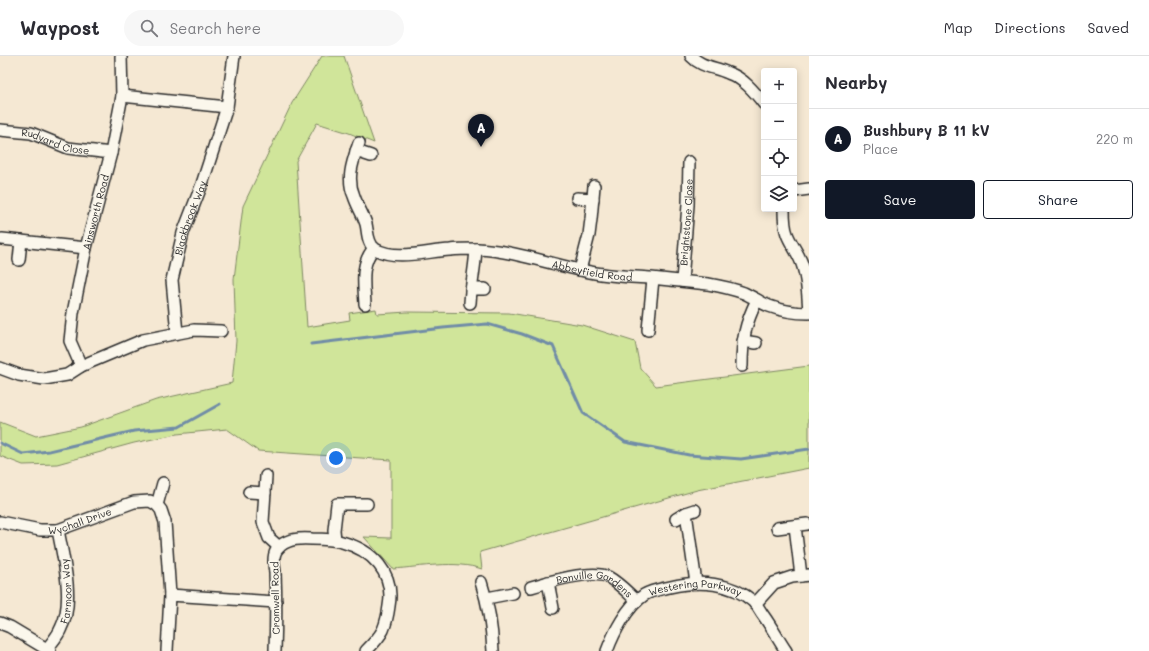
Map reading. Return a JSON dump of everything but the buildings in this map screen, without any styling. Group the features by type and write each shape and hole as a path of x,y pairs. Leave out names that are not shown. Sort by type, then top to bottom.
{"street":[{"name":"Ainsworth Road","path":"81,366 70,341 73,313 86,248 111,153 122,96 121,56"},
{"name":"Blackbrook Way","path":"177,333 172,280 183,233 202,184 226,107 234,56"},
{"path":"691,56 699,63 739,77 761,95"},
{"path":"122,96 226,107"},
{"name":"Rudyard Close","path":"0,130 31,133 68,148 111,153"},
{"path":"365,304 363,274 364,265 369,253 374,248 369,242 366,225 351,188 350,179 352,165 358,147 371,156"},
{"name":"Brightstone Close","path":"682,282 690,162"},
{"path":"580,270 592,219 594,186"},
{"path":"797,191 809,189"},
{"path":"577,198 593,199"},
{"path":"784,212 787,234 803,266 806,276 809,313"},
{"path":"2,239 86,248"},
{"path":"19,260 21,241"},
{"name":"Abbeyfield Road","path":"374,248 390,254 409,255 450,250 476,249 502,252 527,256 604,275 708,284 725,287 744,293 768,306 797,313 809,313"},
{"path":"470,303 476,260 476,249"},
{"path":"648,330 654,279"},
{"path":"471,289 485,289"},
{"path":"742,366 743,341 746,324 757,300"},
{"path":"0,368 19,375 44,379 67,375 81,366 143,340 194,330 221,331"},
{"path":"743,341 756,343"},
{"name":"Cromwell Road","path":"266,476 264,522 269,538 281,546 275,552 274,561 276,602 275,651"},
{"path":"163,483 157,505 161,510 165,522 170,594 167,651"},
{"path":"249,492 265,493"},
{"name":"Wychall Drive","path":"0,522 40,530 58,530 134,502 150,501 157,505"},
{"path":"335,540 334,530 337,504 367,504"},
{"path":"676,519 691,512 696,583"},
{"path":"777,528 807,524"},
{"path":"755,604 774,583 792,577 805,576 795,526"},
{"name":"Farmoor Way","path":"49,650 62,628 67,610 67,580 58,530"},
{"path":"281,546 292,540 306,538 335,540 343,542 368,554 382,568 387,578 390,590 388,613 383,630 366,651"},
{"name":"Bonville Gardens","path":"531,587 548,582 591,574 606,576 618,583 637,601"},
{"path":"481,582 487,598 492,628 493,651"},
{"name":"Bonville Gardens","path":"548,582 553,608"},
{"name":"Westering Parkway","path":"607,651 626,613 644,595 654,590 679,584 696,583 714,584 728,588 747,597 755,604 786,651"},
{"path":"487,598 513,593"},
{"path":"170,594 276,602"},
{"path":"0,623 10,627 49,650"}],"green space":[{"path":"322,56 344,56 374,143 317,123 296,161 307,327 350,320 349,313 376,309 377,314 407,312 509,313 582,325 635,342 640,368 656,386 809,366 809,468 697,490 480,552 482,569 472,566 449,565 393,569 364,537 391,538 391,460 258,451 227,429 177,434 134,443 57,464 23,465 0,456 0,422 36,436 81,427 156,400 232,383 236,341 234,279 243,206 292,103"}],"waterway":[{"path":"311,344 487,324 522,334 553,346 583,413 625,442 689,455 741,459 809,449"},
{"path":"0,443 23,454 49,451 134,431 179,427 220,404"}],"place":[{"name":"Bushbury B 11 kV","path":"481,147"}]}
